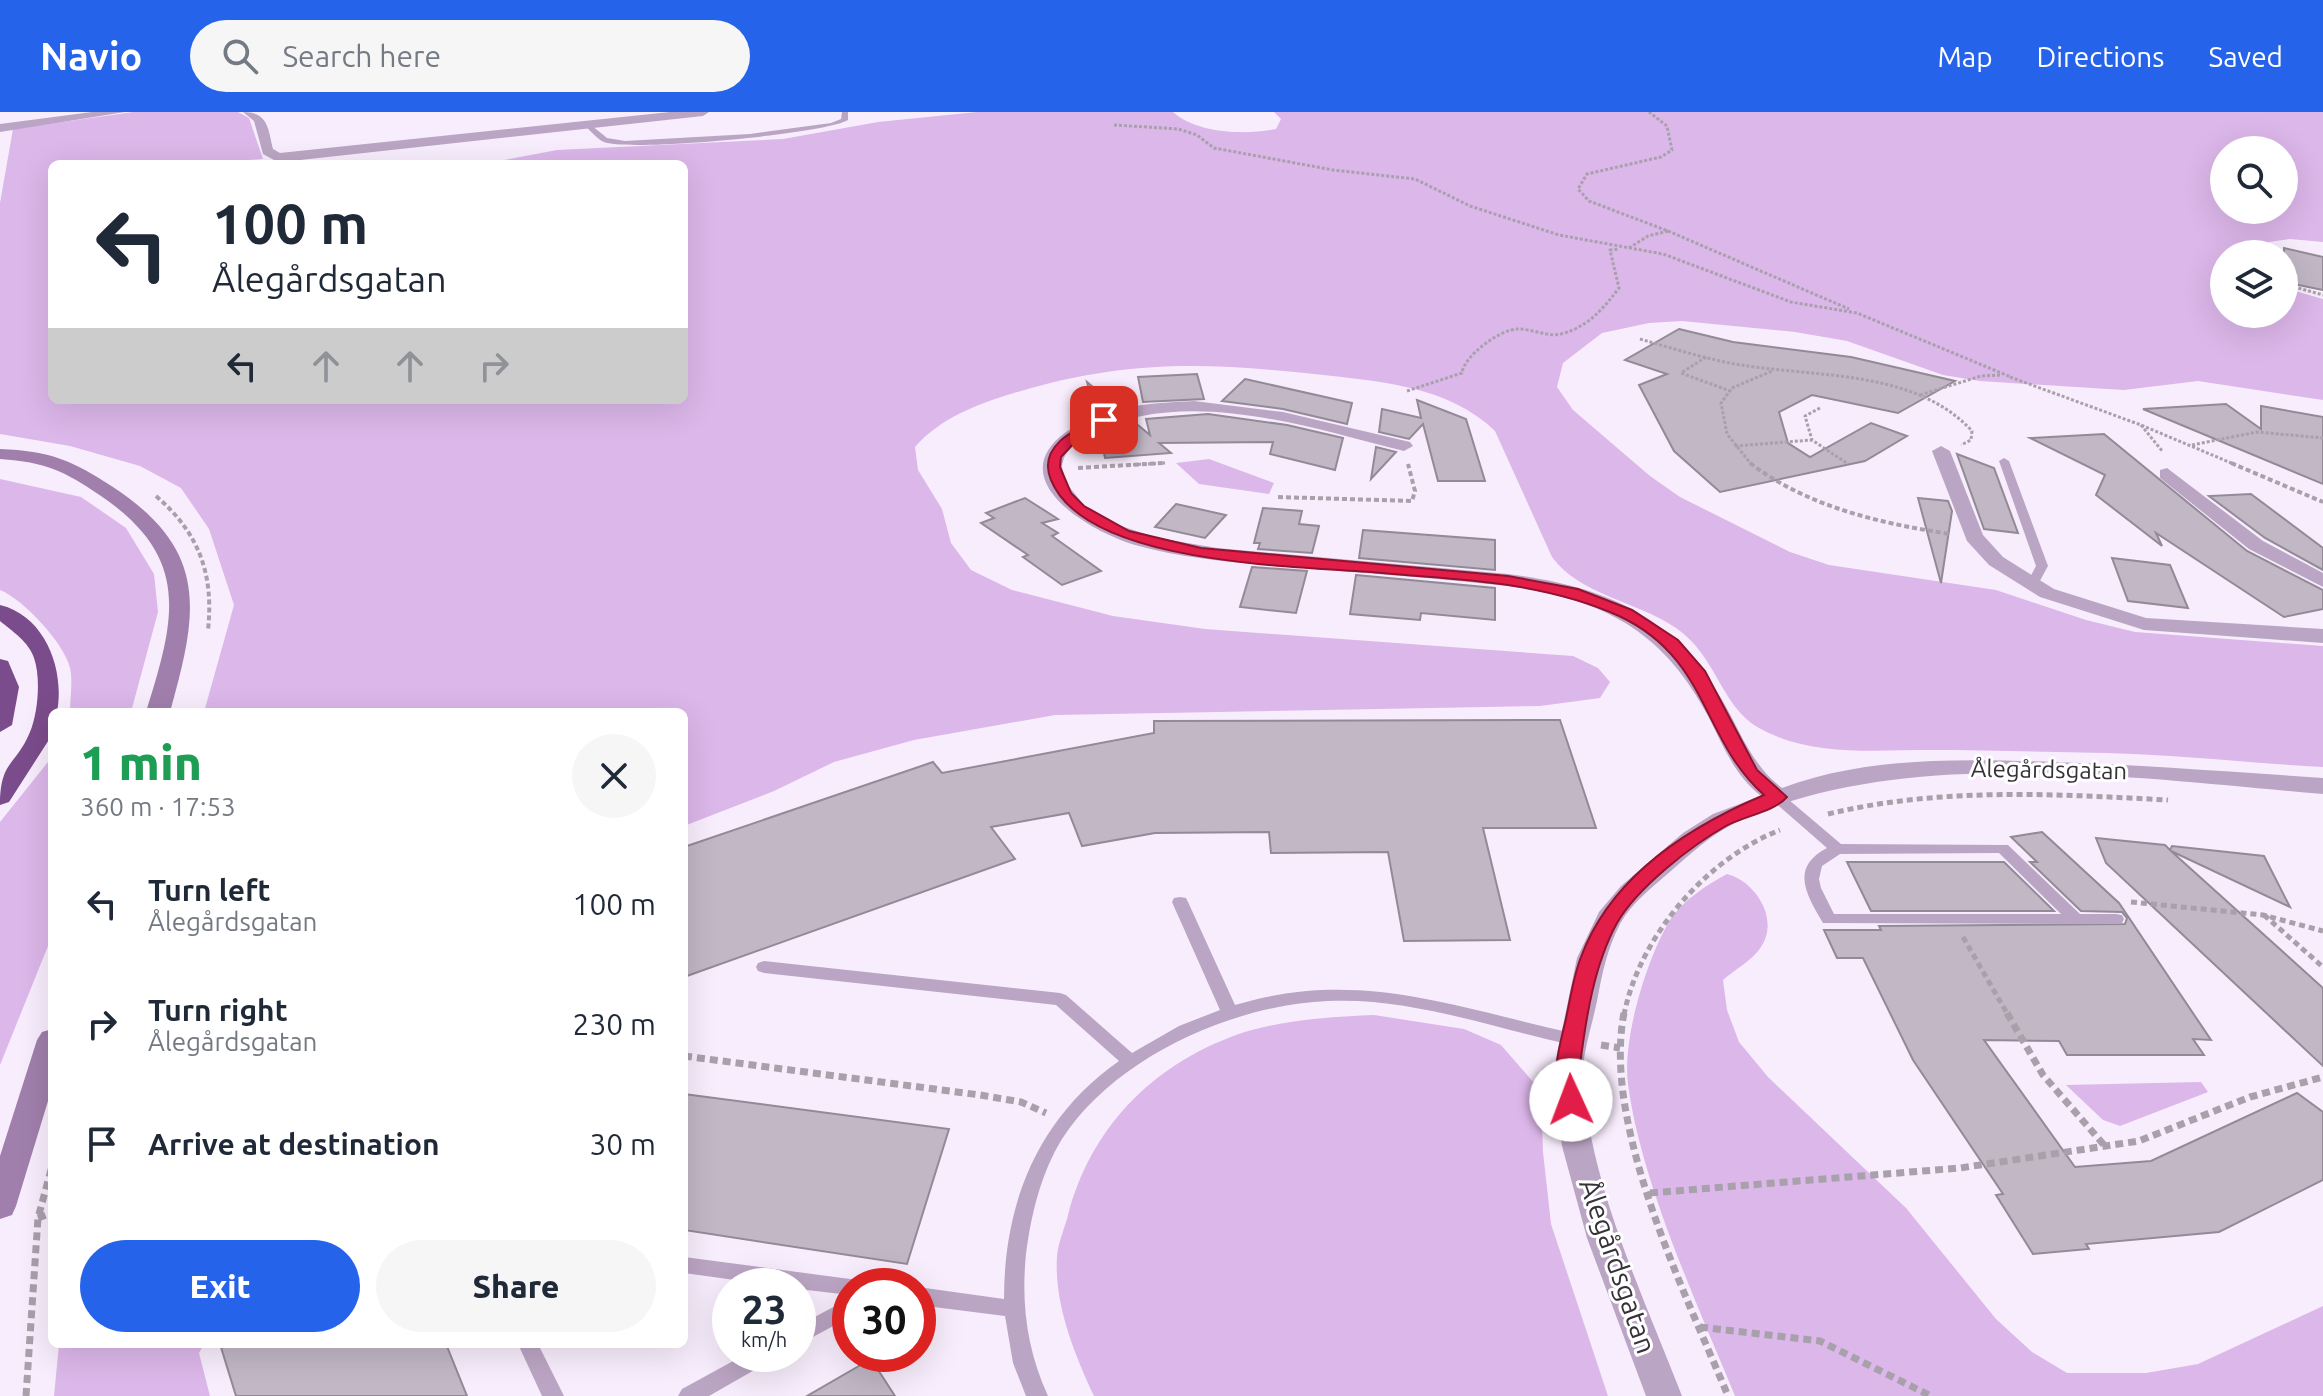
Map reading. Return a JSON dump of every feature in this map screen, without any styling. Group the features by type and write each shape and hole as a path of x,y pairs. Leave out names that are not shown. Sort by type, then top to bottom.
{"highway":[{"path":"0,611 26,631 45,657 49,696 42,732 0,797"},
{"path":"0,666 8,687 0,725"}],"street":[{"path":"0,128 119,112"},
{"path":"249,112 260,120 267,151 291,157 703,112"},
{"path":"574,112 589,126"},
{"path":"1404,446 1265,413 1219,407 1176,408 1126,414 1088,426 1063,445 1055,456 1053,470 1064,494 1078,510 1124,534 1156,544 1219,554 1508,580 1572,592 1627,613 1672,644 1686,658 1699,675 1750,773 1777,797"},
{"path":"1941,451 1974,537 1996,561 2032,585 2068,602 2144,624 2323,636"},
{"path":"0,454 65,465 146,518 171,551 180,595 178,632 159,708"},
{"path":"0,468 87,480"},
{"path":"2167,474 2245,537 2323,581"},
{"name":"Ålegårdsgatan","path":"1664,1396 1604,1238 1578,1146 1567,1078 1572,1039 1591,958 1609,919 1630,892 1692,839 1722,820 1777,797 1840,779 1918,768 2142,772 2323,786"},
{"path":"0,1206 48,1053"}],"lane":[{"path":"589,126 612,142 735,137 832,125 844,120 845,112"},
{"path":"2004,461 2042,566 2032,585"},
{"path":"1777,797 1837,849"},
{"path":"2076,919 2003,848 1837,849 1818,857 1812,866 1812,883 1829,919 1952,919 2076,919 2116,919"},
{"path":"1180,902 1230,1013"},
{"path":"764,967 1060,999 1130,1061"},
{"path":"1037,1396 1025,1373 1016,1336 1013,1286 1021,1226 1046,1154 1065,1121 1130,1061 1183,1031 1230,1013 1326,995 1373,995 1424,1002 1572,1039"},
{"path":"688,1266 832,1285"},
{"path":"936,1298 1015,1309"},
{"path":"530,1348 553,1396"},
{"path":"689,1396 732,1372"}],"path":[{"path":"1649,112 1667,126 1672,150 1661,157 1587,174 1578,189 1589,201 1668,231 2011,377 2191,445 2323,502"},
{"path":"1114,125 1178,129 1197,135 1214,148 1333,170 1415,179 1470,206 1512,220 1604,246 1674,257 1791,302 1857,313"},
{"path":"1407,391 1420,382 1455,378 1462,373 1463,362 1473,352 1514,329 1558,335 1597,316 1619,288 1610,250 1631,248 1648,236 1668,231"},
{"path":"2298,288 2323,295"},
{"path":"1640,339 1706,357 1843,377 1920,395 1955,413 1972,431 1971,440 1941,451"},
{"path":"1706,357 1681,373 1730,391"},
{"path":"1775,369 1730,391 1721,403 1720,417 1725,433 1735,446 1781,485 1826,506 1889,523 1974,537"},
{"path":"1920,395 1988,375 2011,377"},
{"path":"1812,440 1805,416 1820,408"},
{"path":"2191,445 2225,433 2249,430 2323,438"},
{"path":"1735,446 1812,440 1848,464"},
{"path":"1278,497 1412,501 1415,491 1404,446"},
{"path":"1053,470 1165,463"},
{"path":"1728,1396 1650,1193 1629,1129 1620,1048 1625,1012 1640,969 1655,936 1676,907 1719,868 1770,833 1849,808 1912,799 2093,796 2183,801"},
{"path":"2116,919 2126,901 2263,915 2323,931"},
{"path":"2263,915 2323,967"},
{"path":"1952,919 2043,1075 2104,1145"},
{"path":"688,1057 1021,1102 1065,1121"},
{"path":"1650,1193 1960,1168 2104,1145 2161,1134 2203,1114 2323,1077"},
{"path":"26,1396 38,1218 48,1181"},
{"path":"38,1218 48,1214"},
{"path":"1700,1327 1820,1341 1931,1396"}],"shaded area":[{"path":"133,112 238,112 249,118 263,159 48,160 48,404 688,404 688,160 504,160 557,150 783,139 878,122 977,112 1173,112 1208,129 1250,132 1276,129 1281,119 1274,112 2323,112 2323,242 2290,239 2210,240 2210,328 2298,328 2298,292 2323,299 2323,400 2198,381 2124,390 1980,381 1943,375 1847,341 1795,332 1682,321 1649,323 1602,333 1563,363 1557,387 1573,410 1650,476 1680,497 1790,552 1829,565 1996,590 2086,620 2135,632 2323,646 2323,767 2106,753 1843,750 1800,744 1779,737 1746,719 1701,652 1676,628 1578,581 1564,570 1552,557 1495,431 1476,416 1433,395 1386,383 1235,367 1163,367 1091,374 1014,393 973,407 948,420 915,447 918,470 942,509 951,543 971,570 1012,590 1113,616 1205,629 1573,656 1598,668 1610,682 1600,698 1540,706 1055,715 914,740 834,762 774,791 688,824 688,708 205,708 234,605 209,529 181,488 140,466 70,446 0,434 0,203 13,129"},
{"path":"1209,459 1274,483 1269,494 1199,484 1176,463"},
{"path":"0,479 81,497 126,528 154,574 158,612 132,708 70,708 71,673 60,647 31,612 0,590"},
{"path":"48,762 48,946 0,1065 0,822"},
{"path":"1727,874 1747,884 1755,893 1762,903 1768,925 1758,952 1723,980 1727,1010 1739,1042 1768,1077 1906,1208 1996,1319 2032,1352 2067,1373 2146,1373 2198,1364 2323,1306 2323,1396 1735,1396 1658,1202 1635,1122 1627,1066 1638,999 1661,936 1670,920 1688,900"},
{"path":"1374,1015 1464,1029 1501,1045 1541,1091 1543,1152 1551,1224 1608,1396 1094,1396 1062,1310 1057,1256 1078,1184 1109,1128 1152,1083 1205,1048 1270,1026 1322,1018"},
{"path":"2201,1082 2208,1092 2120,1126 2103,1120 2066,1085"},
{"path":"59,1348 202,1348 199,1353 210,1396 54,1396"}],"building":[{"path":"2298,251 2323,257 2323,290 2298,285"},
{"path":"1679,329 1733,342 1851,357 1955,381 1898,413 1812,395 1779,412 1788,443 1810,457 1871,423 1907,436 1865,461 1720,492 1674,451 1639,385 1667,374 1625,360"},
{"path":"1197,374 1204,399 1143,402 1138,377"},
{"path":"1245,379 1352,403 1347,424 1283,409 1222,401"},
{"path":"1087,382 1117,407 1095,413"},
{"path":"1417,400 1466,419 1485,481 1438,481 1423,424 1409,439 1379,432 1382,409 1421,418"},
{"path":"2226,404 2261,429 2261,406 2323,417 2323,484 2143,409"},
{"path":"1208,414 1287,425 1343,438 1335,470 1270,454 1273,442 1159,443 1171,453 1105,458 1100,433 1133,421 1150,435 1146,419"},
{"path":"2104,434 2247,551 2323,590 2323,609 2284,617 2156,533 2162,546 2096,495 2105,475 2030,438"},
{"path":"1376,447 1396,452 1371,479"},
{"path":"1957,454 1994,468 2018,533 1984,529"},
{"path":"2251,494 2323,548 2323,570 2265,538 2209,496"},
{"path":"1025,498 1058,519 1042,523 1058,533 1052,536 1101,571 1062,585 1023,557 1028,555 981,523 994,518 986,513"},
{"path":"1918,498 1948,501 1952,511 1941,583"},
{"path":"1176,504 1226,515 1205,538 1155,527"},
{"path":"1263,508 1302,511 1299,524 1319,526 1312,553 1258,549 1260,543 1254,543"},
{"path":"1363,530 1495,540 1495,570 1359,558"},
{"path":"2112,558 2170,565 2188,608 2128,601"},
{"path":"1252,567 1307,571 1296,613 1240,607"},
{"path":"1356,575 1495,588 1495,620 1421,613 1420,620 1350,614"},
{"path":"1560,720 1596,828 1483,828 1510,940 1404,941 1388,852 1271,853 1269,832 1155,833 1082,846 1069,813 991,827 1015,859 688,976 688,846 933,762 942,773 1154,733 1154,721"},
{"path":"2042,832 2119,903 2211,1040 2193,1039 2204,1055 2067,1055 2059,1041 1984,1040 2075,1167 2151,1161 2297,1093 2323,1112 2323,1180 2219,1232 2086,1244 2089,1249 2033,1254 1996,1195 2003,1194 1913,1060 1863,958 1837,958 1824,930 1881,930 1879,926 2125,924 2127,918 2122,912 2081,911 2030,862 2037,862 2011,837"},
{"path":"2096,838 2165,845 2170,850 2172,846 2264,856 2290,907 2171,851 2323,988 2323,1066 2106,863"},
{"path":"1847,862 2004,862 2054,911 1871,911"},
{"path":"688,1095 949,1129 907,1264 688,1231"},
{"path":"221,1348 448,1348 467,1396 236,1396"},
{"path":"849,1372 879,1372 895,1396 807,1396"}],"route":[{"path":"1104,420 1088,426 1063,445 1055,456 1053,467 1064,494 1078,510 1124,534 1183,550 1508,580 1572,592 1627,613 1672,644 1699,675 1750,773 1777,797 1722,820 1692,839 1630,892 1609,919 1591,958 1572,1039 1567,1078 1571,1100"}]}
